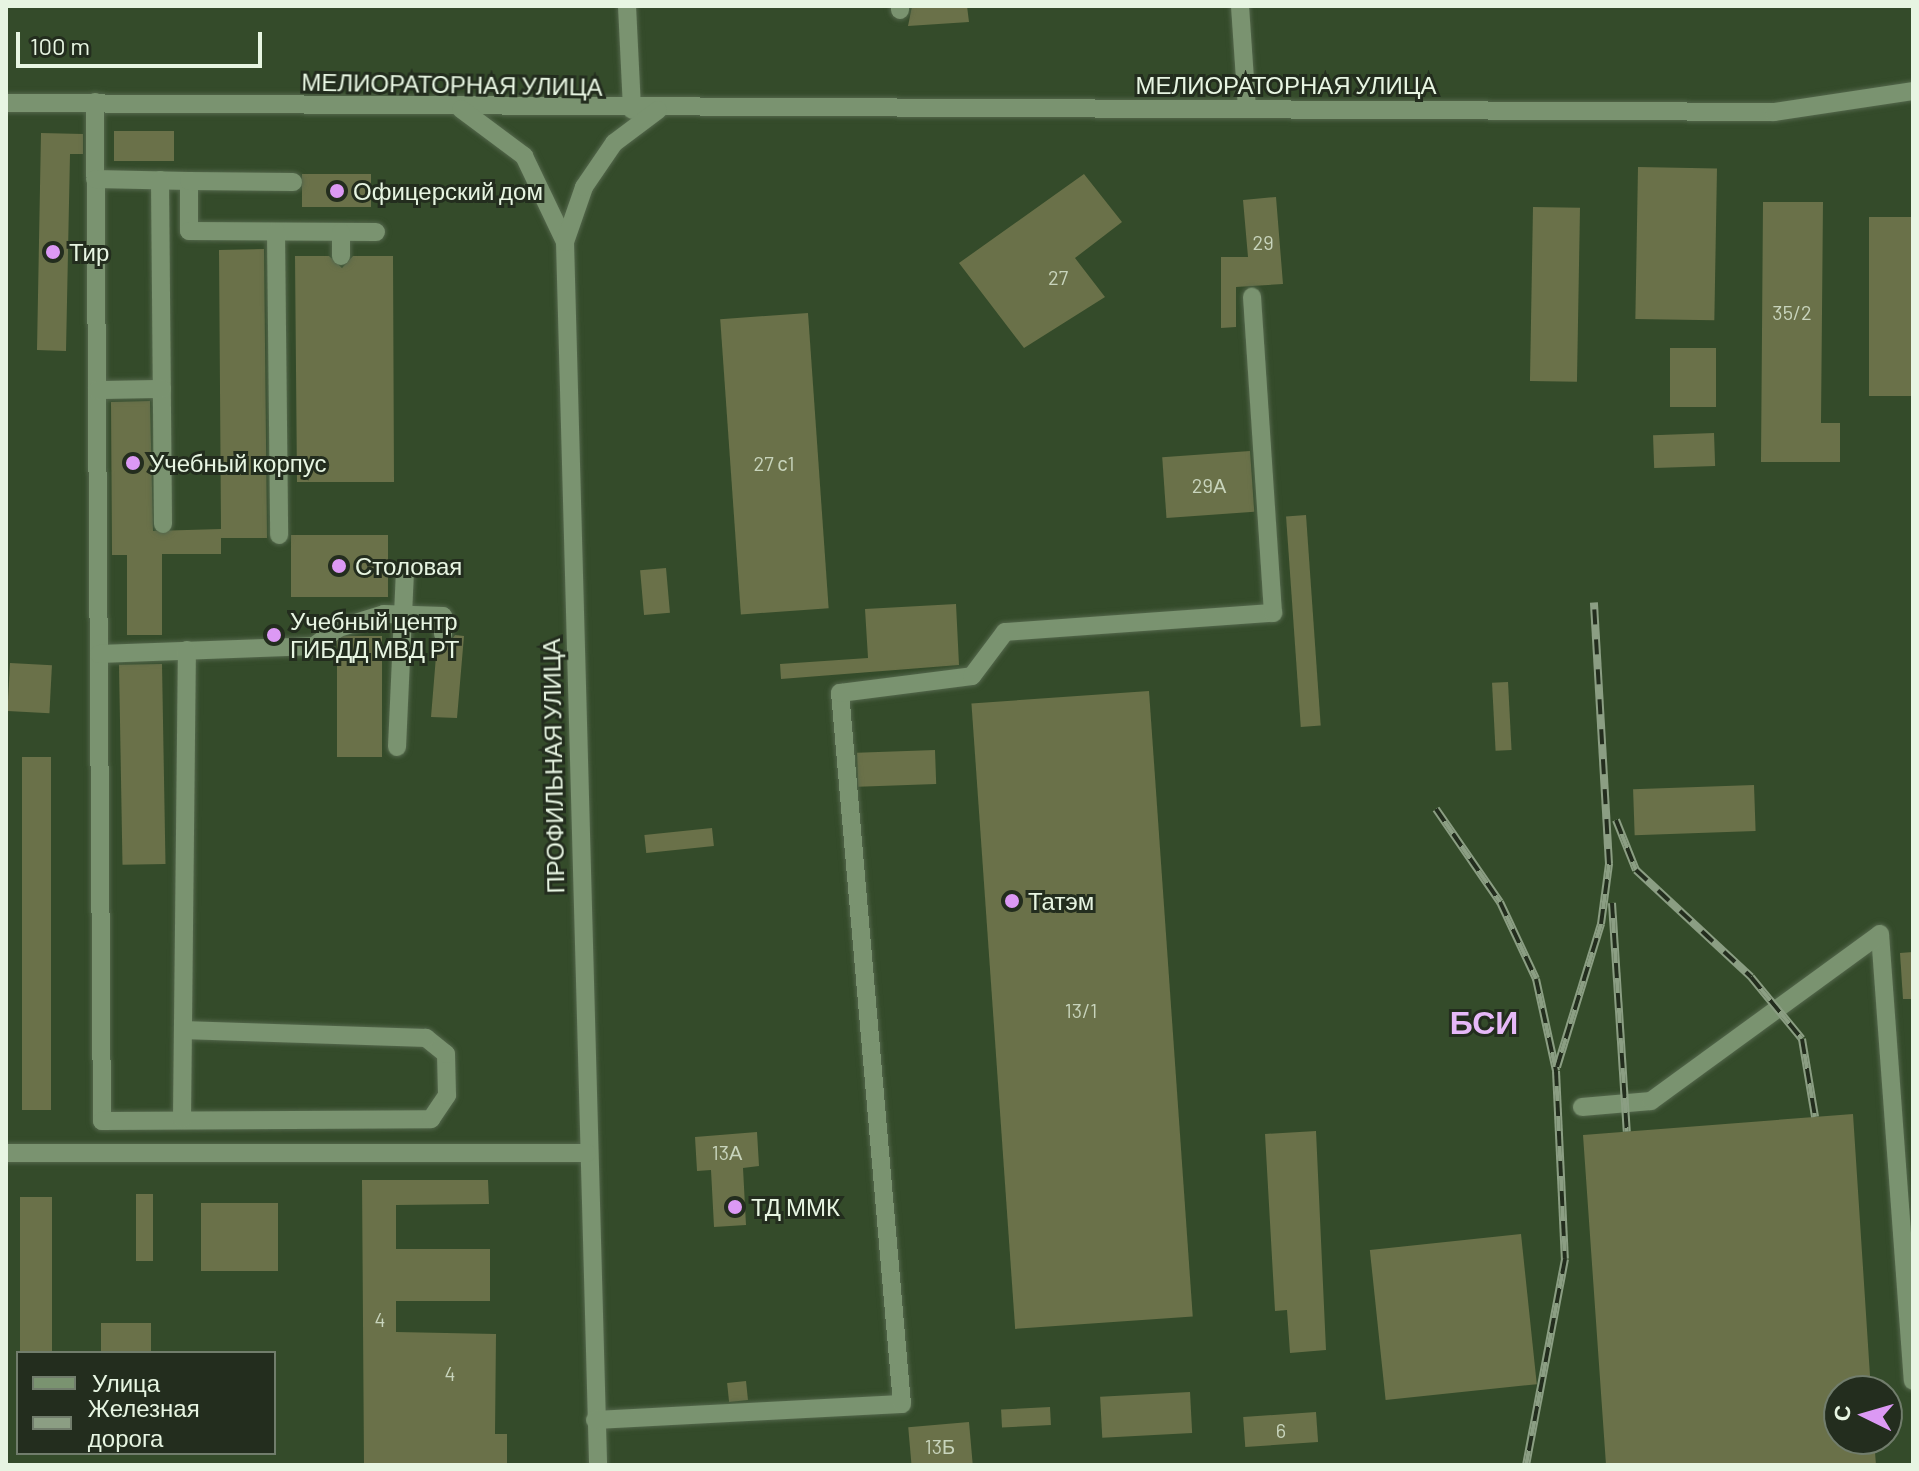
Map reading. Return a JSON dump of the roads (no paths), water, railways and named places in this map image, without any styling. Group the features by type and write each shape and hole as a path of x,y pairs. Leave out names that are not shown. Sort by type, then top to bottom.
{"street":[{"path":"627,6 632,110"},
{"path":"1240,6 1247,109"},
{"name":"МЕЛИОРАТОРНАЯ УЛИЦА","path":"6,103 632,110 1774,112 1913,91"},
{"path":"95,102 102,1121 431,1119 444,1104 450,1073 446,1054 426,1038 183,1030"},
{"name":"ПРОФИЛЬНАЯ УЛИЦА","path":"459,108 524,156 565,242 587,1153 598,1465"},
{"path":"565,242 584,187 614,143 658,110"},
{"path":"95,179 293,182"},
{"path":"160,180 163,524"},
{"path":"189,181 189,231 376,232"},
{"path":"276,232 279,535"},
{"path":"341,232 341,256"},
{"path":"595,1420 902,1404 840,693 972,676 1005,632 1273,613 1252,297"},
{"path":"97,390 162,389"},
{"path":"397,747 405,574"},
{"path":"99,654 314,646 354,622 402,615 443,616 443,634"},
{"path":"182,1119 187,650"},
{"path":"1582,1107 1651,1101 1880,934 1913,1381"},
{"path":"6,1153 587,1153"}],"railway":[{"path":"1557,1067 1601,924 1609,864 1594,602"},
{"path":"1436,809 1500,902 1536,979 1556,1071 1565,1259 1526,1465"},
{"path":"1616,820 1636,870 1751,977 1802,1039 1815,1117"},
{"path":"1612,903 1627,1132"}],"place":[{"name":"Офицерский дом","path":"337,191"},
{"name":"Тир","path":"53,252"},
{"name":"Учебный корпус","path":"133,463"},
{"name":"Столовая","path":"339,566"},
{"name":"Учебный центр ГИБДД МВД РТ","path":"274,635"},
{"name":"Татэм","path":"1012,901"},
{"name":"ТД ММК","path":"735,1207"}],"district":[{"name":"БСИ","path":"1484,1021"}]}
